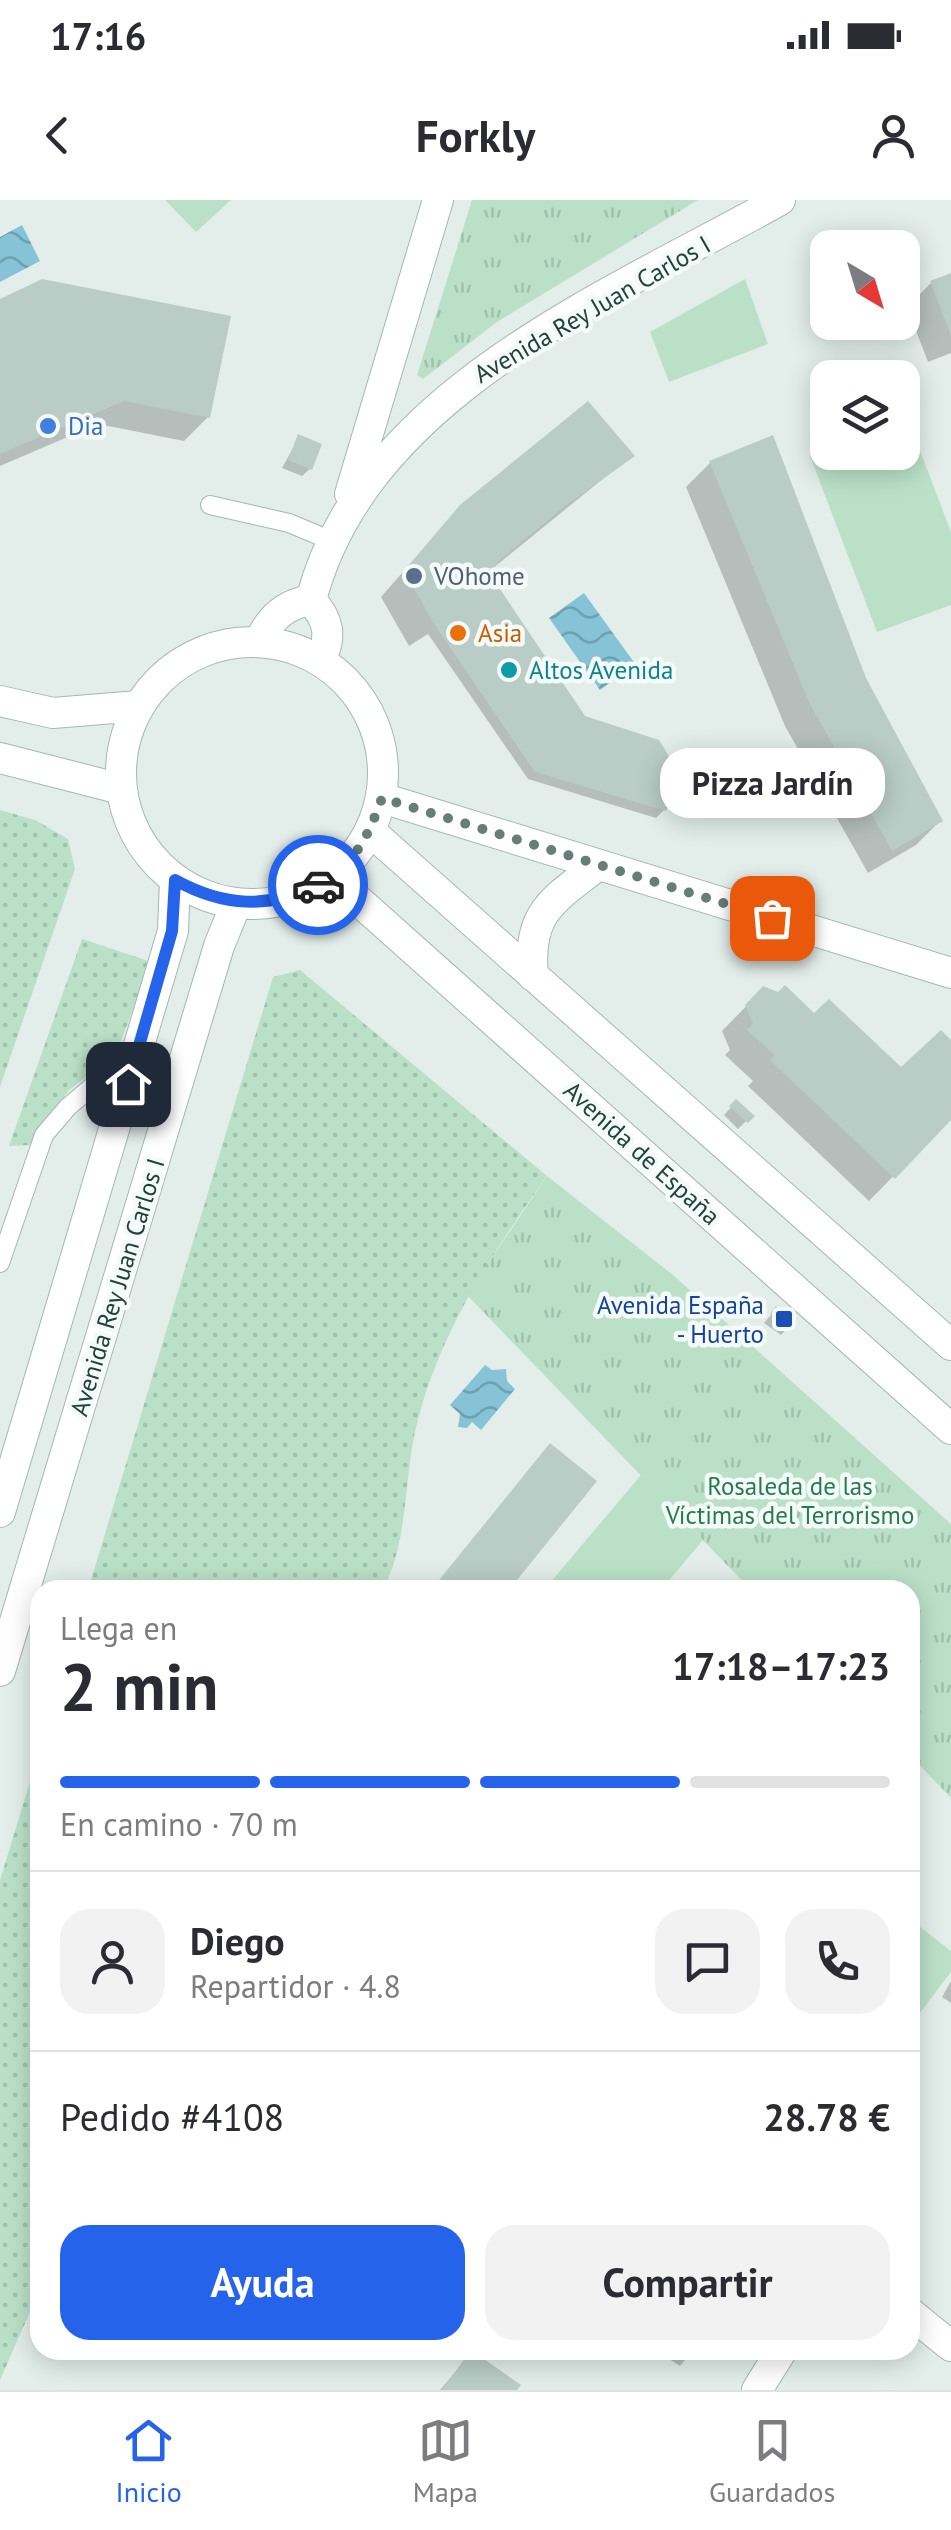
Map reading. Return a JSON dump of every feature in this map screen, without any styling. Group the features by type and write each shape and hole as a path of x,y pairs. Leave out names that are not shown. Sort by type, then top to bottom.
{"street":[{"name":"Avenida Rey Juan Carlos I","path":"311,600 336,533 438,200"},
{"name":"Avenida Rey Juan Carlos I","path":"336,533 374,472 417,425 470,378 780,200"},
{"path":"260,641 273,618 292,603 311,600 326,617 328,636 320,660"},
{"path":"260,641 291,647 320,660 346,679 366,705 378,734 382,798 370,831 354,857 332,878 287,900 236,904 204,896 175,880 149,856 130,824 121,788 120,760 138,706 160,678 190,656 224,644 260,641"},
{"path":"0,701 54,713 138,706"},
{"path":"0,758 121,788"},
{"path":"382,798 951,973"},
{"path":"370,831 951,1345"},
{"path":"533,976 530,944 538,920 550,903 598,866"},
{"name":"Avenida de España","path":"332,878 951,1428"},
{"name":"Avenida Rey Juan Carlos I","path":"0,1512 172,931 175,880"},
{"name":"Avenida Rey Juan Carlos I","path":"0,1671 216,956 236,904"},
{"path":"920,2322 951,2346"},
{"path":"757,2390 776,2360"}],"lane":[{"path":"210,505 336,533"},
{"path":"0,1262 44,1135 68,1107 139,1047"}],"green space":[{"path":"165,200 231,200 196,232"},
{"path":"472,200 698,200 497,322 423,379 417,375"},
{"path":"745,279 768,344 669,382 650,332"},
{"path":"920,451 951,532 951,605 877,632 815,470 920,470"},
{"path":"0,810 35,820 68,839 75,869 0,1087"},
{"path":"82,939 151,962 121,1041 94,1071 69,1090 31,1145 9,1146"},
{"path":"300,970 547,1176 471,1292 441,1353 413,1440 398,1549 388,1580 91,1580 273,977"},
{"name":"Rosaleda de las Víctimas del Terrorismo","path":"547,1176 673,1275 951,1524 951,1798 920,1765 920,1580 741,1580 467,1295"},
{"path":"641,1475 703,1540 669,1580 552,1580"},
{"path":"30,1782 30,2312 0,2380 0,1880"},
{"path":"920,1927 951,1951 951,1972 920,2013"}],"water":[{"path":"22,225 40,261 0,282 0,237"},
{"path":"584,593 636,665 600,690 549,618"},
{"path":"485,1365 492,1370 506,1369 507,1381 515,1389 481,1430 472,1422 467,1428 458,1427 460,1414 450,1405"}],"building":[{"path":"951,273 951,336 930,281"},
{"path":"42,279 231,316 210,418 124,401 0,454 0,299"},
{"path":"588,401 635,456 565,506 500,560 490,574 585,716 659,740 675,766 664,780 664,795 670,802 666,811 535,772 434,624 404,571 460,505"},
{"path":"298,434 322,444 312,470 288,460"},
{"path":"773,435 866,678 943,821 892,851 809,702 709,461"},
{"path":"785,985 814,1013 829,999 901,1067 941,1030 951,1040 951,1120 895,1179 770,1060 775,1055 747,1030 753,1024 745,1005 763,986 778,992"},
{"path":"736,1099 755,1116 748,1123 729,1106"},
{"path":"776,1306 796,1321 790,1329 770,1314"},
{"path":"550,1443 597,1481 517,1580 439,1580"},
{"path":"464,2360 485,2360 521,2385 517,2390 442,2390"}],"way so far":[{"path":"318,885 332,878 354,857 370,831 382,798 772,918"}],"place":[{"name":"Dia","path":"48,426"},
{"name":"VOhome","path":"414,576"},
{"name":"Asia","path":"458,633"},
{"name":"Altos Avenida","path":"509,670"},
{"name":"Pizza Jardín","path":"772,918"},
{"name":"Avenida España - Huerto","path":"784,1319"}],"route":[{"path":"128,1084 172,931 175,880 204,896 236,904 287,900 318,885"}]}
